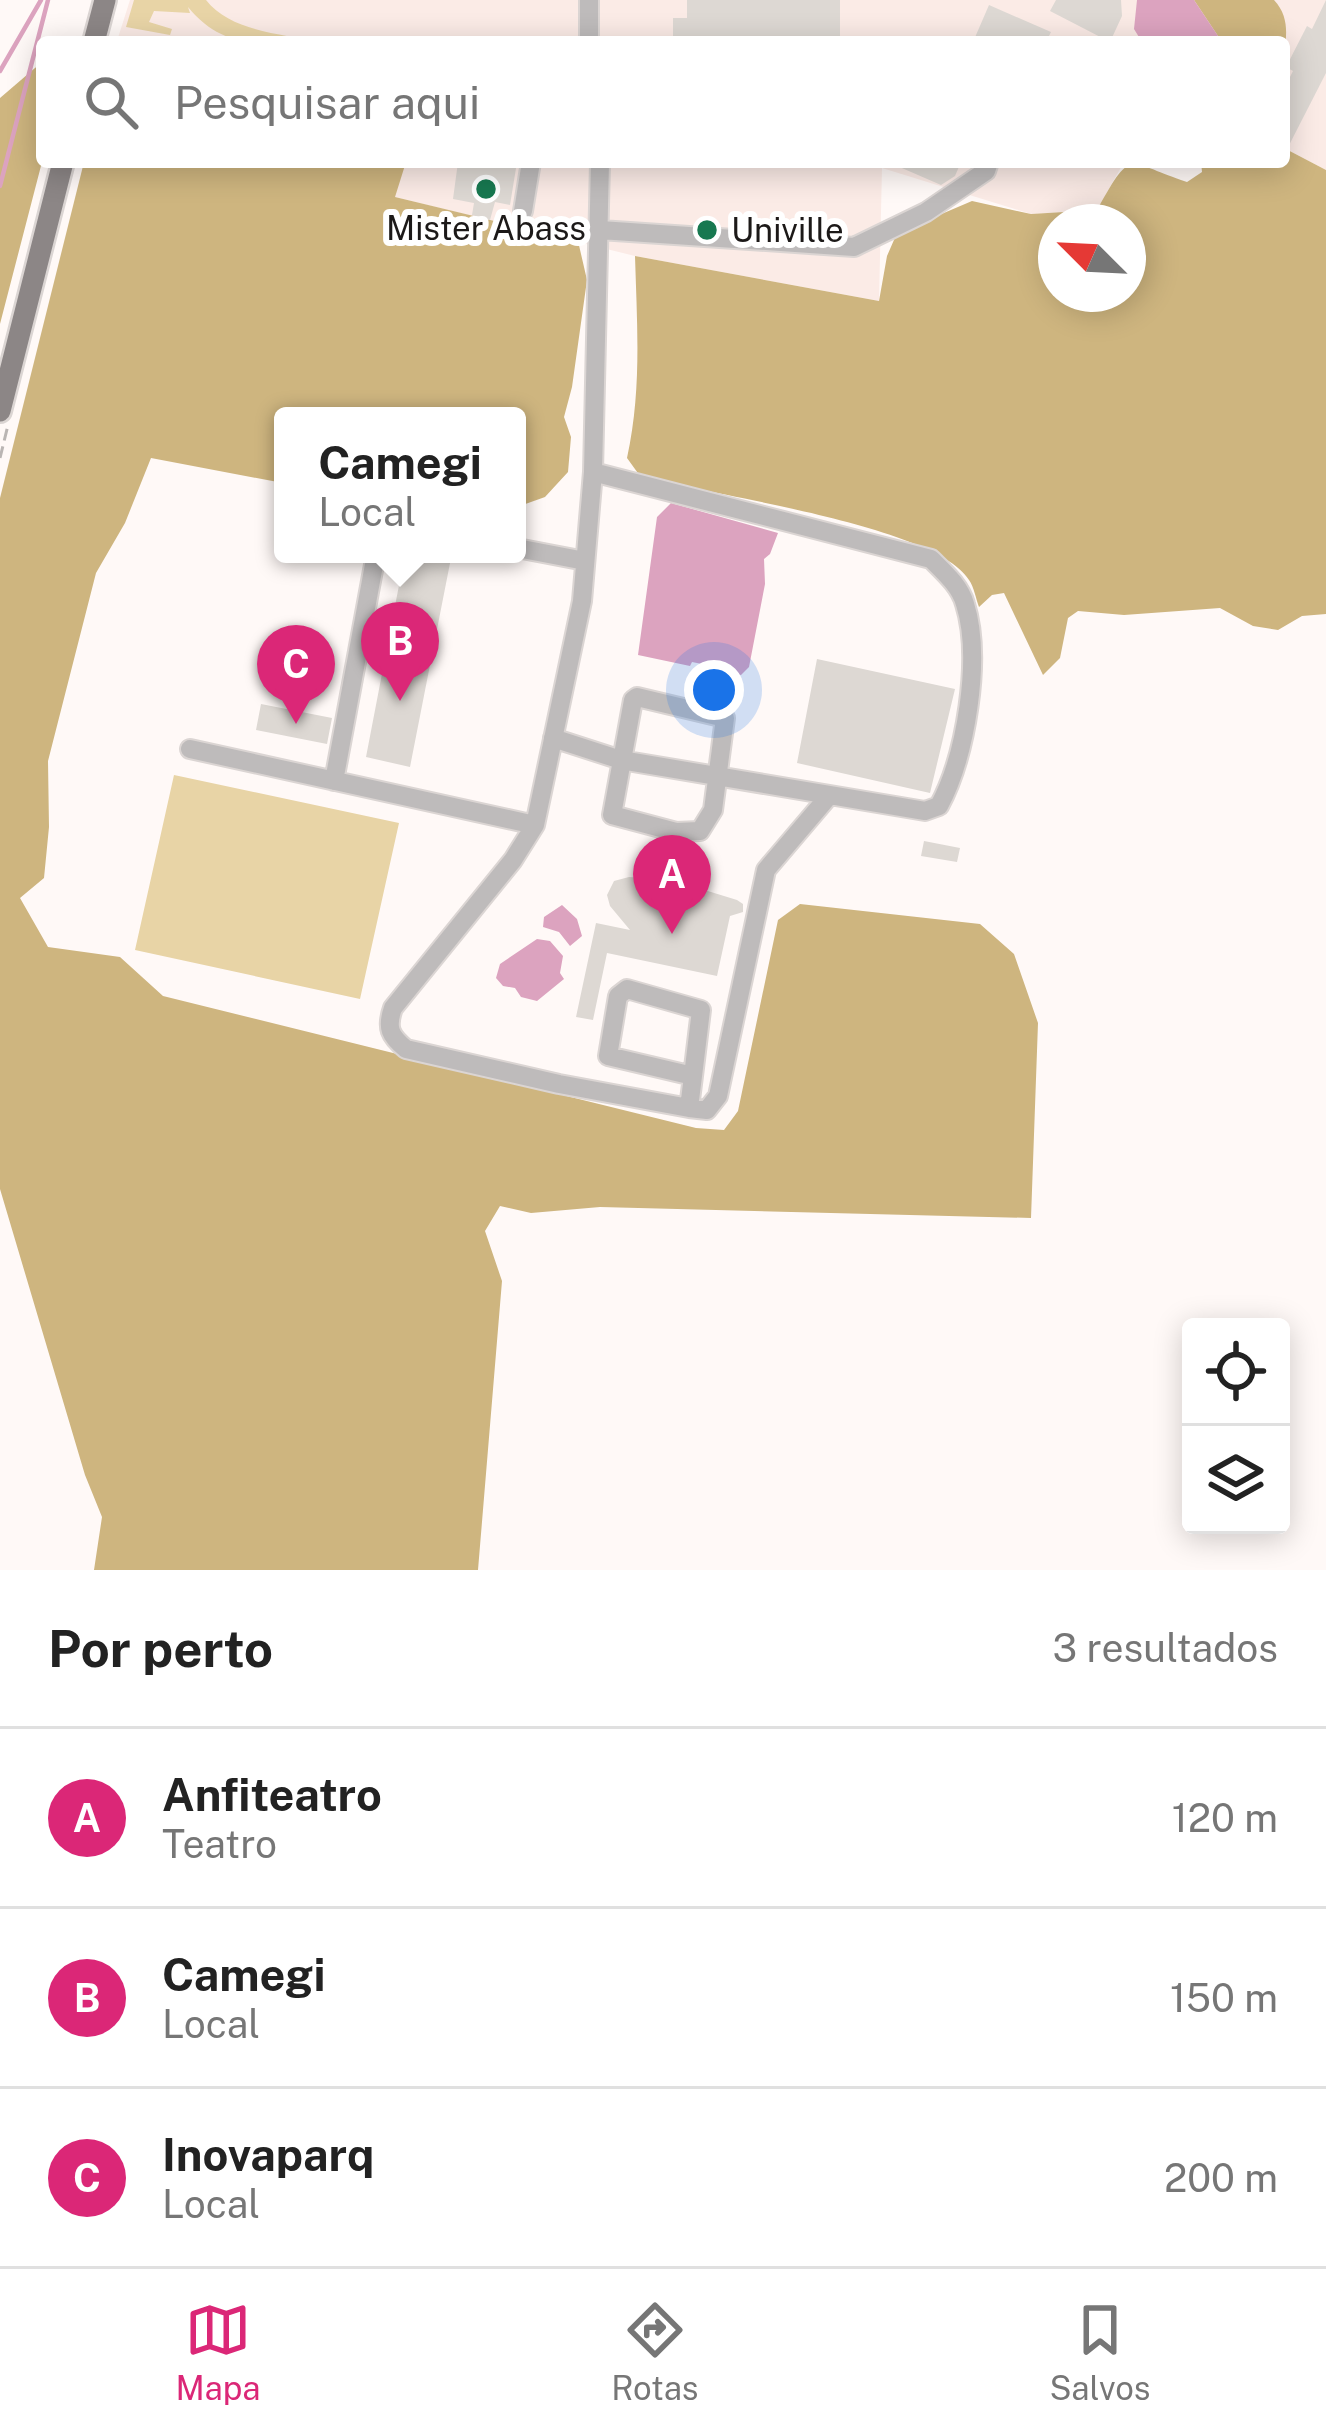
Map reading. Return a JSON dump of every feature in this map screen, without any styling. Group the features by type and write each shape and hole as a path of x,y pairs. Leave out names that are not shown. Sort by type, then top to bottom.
{"main road":[{"path":"84,36 93,0"},
{"path":"96,36 105,0"},
{"path":"0,366 50,168"},
{"path":"0,411 62,168"}],"lane":[{"path":"589,36 590,0"},
{"path":"523,211 530,168"},
{"path":"600,168 592,472 582,601 535,825 513,860 393,1008 387,1024 392,1038 406,1048 452,1061 707,1110 718,1096 766,870 828,797"},
{"path":"600,230 854,247 926,212 987,168"},
{"path":"553,737 621,760 926,811 939,806 947,791 967,715 971,642 964,601 931,560 592,472"},
{"path":"526,550 585,561"},
{"path":"334,781 374,563"},
{"path":"633,700 725,718 719,779 704,828 676,832 612,815 633,700"},
{"path":"190,749 535,825"},
{"path":"689,1108 694,1076 700,1010 697,1005 622,991 608,1056 694,1076"}],"path":[{"path":"672,880 676,832"}],"shaded area":[{"path":"130,0 1326,0 1326,170 1290,151 1290,36 119,36"},
{"path":"134,0 206,0 229,19 286,36 227,36 202,22 188,7 190,13 154,11 149,22 172,29 170,35 126,27"},
{"path":"1137,0 1194,0 1218,36 1138,36 1134,29"},
{"path":"1194,0 1274,0 1285,19 1286,36 1218,36"},
{"path":"36,67 36,168 40,168 0,324 0,98"},
{"path":"1290,151 1326,170 1326,614 1302,616 1278,630 1253,626 1220,608 1124,615 1078,611 1068,618 1060,658 1043,675 1004,593 992,595 979,607 969,580 948,561 868,528 640,476 627,458 637,382 635,256 879,301 887,256 897,233 972,201 1038,214 1038,312 1146,312 1146,204 1101,204 1125,168 1149,168 1187,182 1202,168 1290,168"},
{"path":"82,168 404,168 395,197 578,241 587,280 564,417 571,437 568,472 545,497 526,504 526,407 274,407 274,481 151,458 125,523 96,573 48,761 44,878 20,898 48,947 120,957 163,996 696,1128 724,1130 738,1111 778,920 800,904 980,924 1014,954 1038,1023 1031,1218 600,1207 531,1213 500,1206 485,1231 502,1281 478,1570 94,1570 102,1517 85,1475 0,1189 0,498"},
{"name":"Univille","path":"396,168 882,168 879,301 635,256 395,197"},
{"name":"Univille","path":"882,168 1121,168 1100,204 1038,204 1038,214"},
{"path":"671,503 778,533 764,559 765,584 749,667 741,675 638,655 657,517"},
{"path":"174,775 399,823 360,999 135,950"},
{"path":"562,905 577,919 582,936 570,946 559,932 543,927 544,917"},
{"path":"537,939 550,941 563,956 560,973 564,979 537,1001 521,997 496,978 500,964"}],"building":[{"path":"687,0 840,0 840,36 673,36 673,18 687,18"},
{"path":"1056,0 1121,0 1122,16 1113,36 1098,36 1050,11"},
{"path":"1326,0 1326,73 1290,143 1290,59 1307,26 1312,29"},
{"path":"989,5 1051,32 1049,36 976,36"},
{"name":"Mister Abass","path":"457,168 516,168 510,205 495,202 490,220 472,215 474,203 453,199"},
{"path":"902,168 958,168 941,185"},
{"path":"403,563 450,563 410,767 366,757"},
{"path":"817,659 955,689 930,793 797,763"},
{"path":"261,704 332,718 327,744 256,730"},
{"path":"924,841 960,848 957,862 921,856"},
{"path":"629,877 672,880 737,900 743,912 730,916 717,976 607,953 593,1020 576,1017 596,923 630,930 607,895 614,881"}],"waterway":[{"path":"0,71 41,0"},
{"path":"39,36 48,0"},
{"path":"0,186 36,46"}],"place":[{"name":"Mister Abass","path":"486,189"},
{"name":"Univille","path":"707,230"},
{"name":"Camegi","path":"400,701"},
{"name":"Inovaparq","path":"296,724"},
{"name":"Anfiteatro","path":"672,934"}]}
